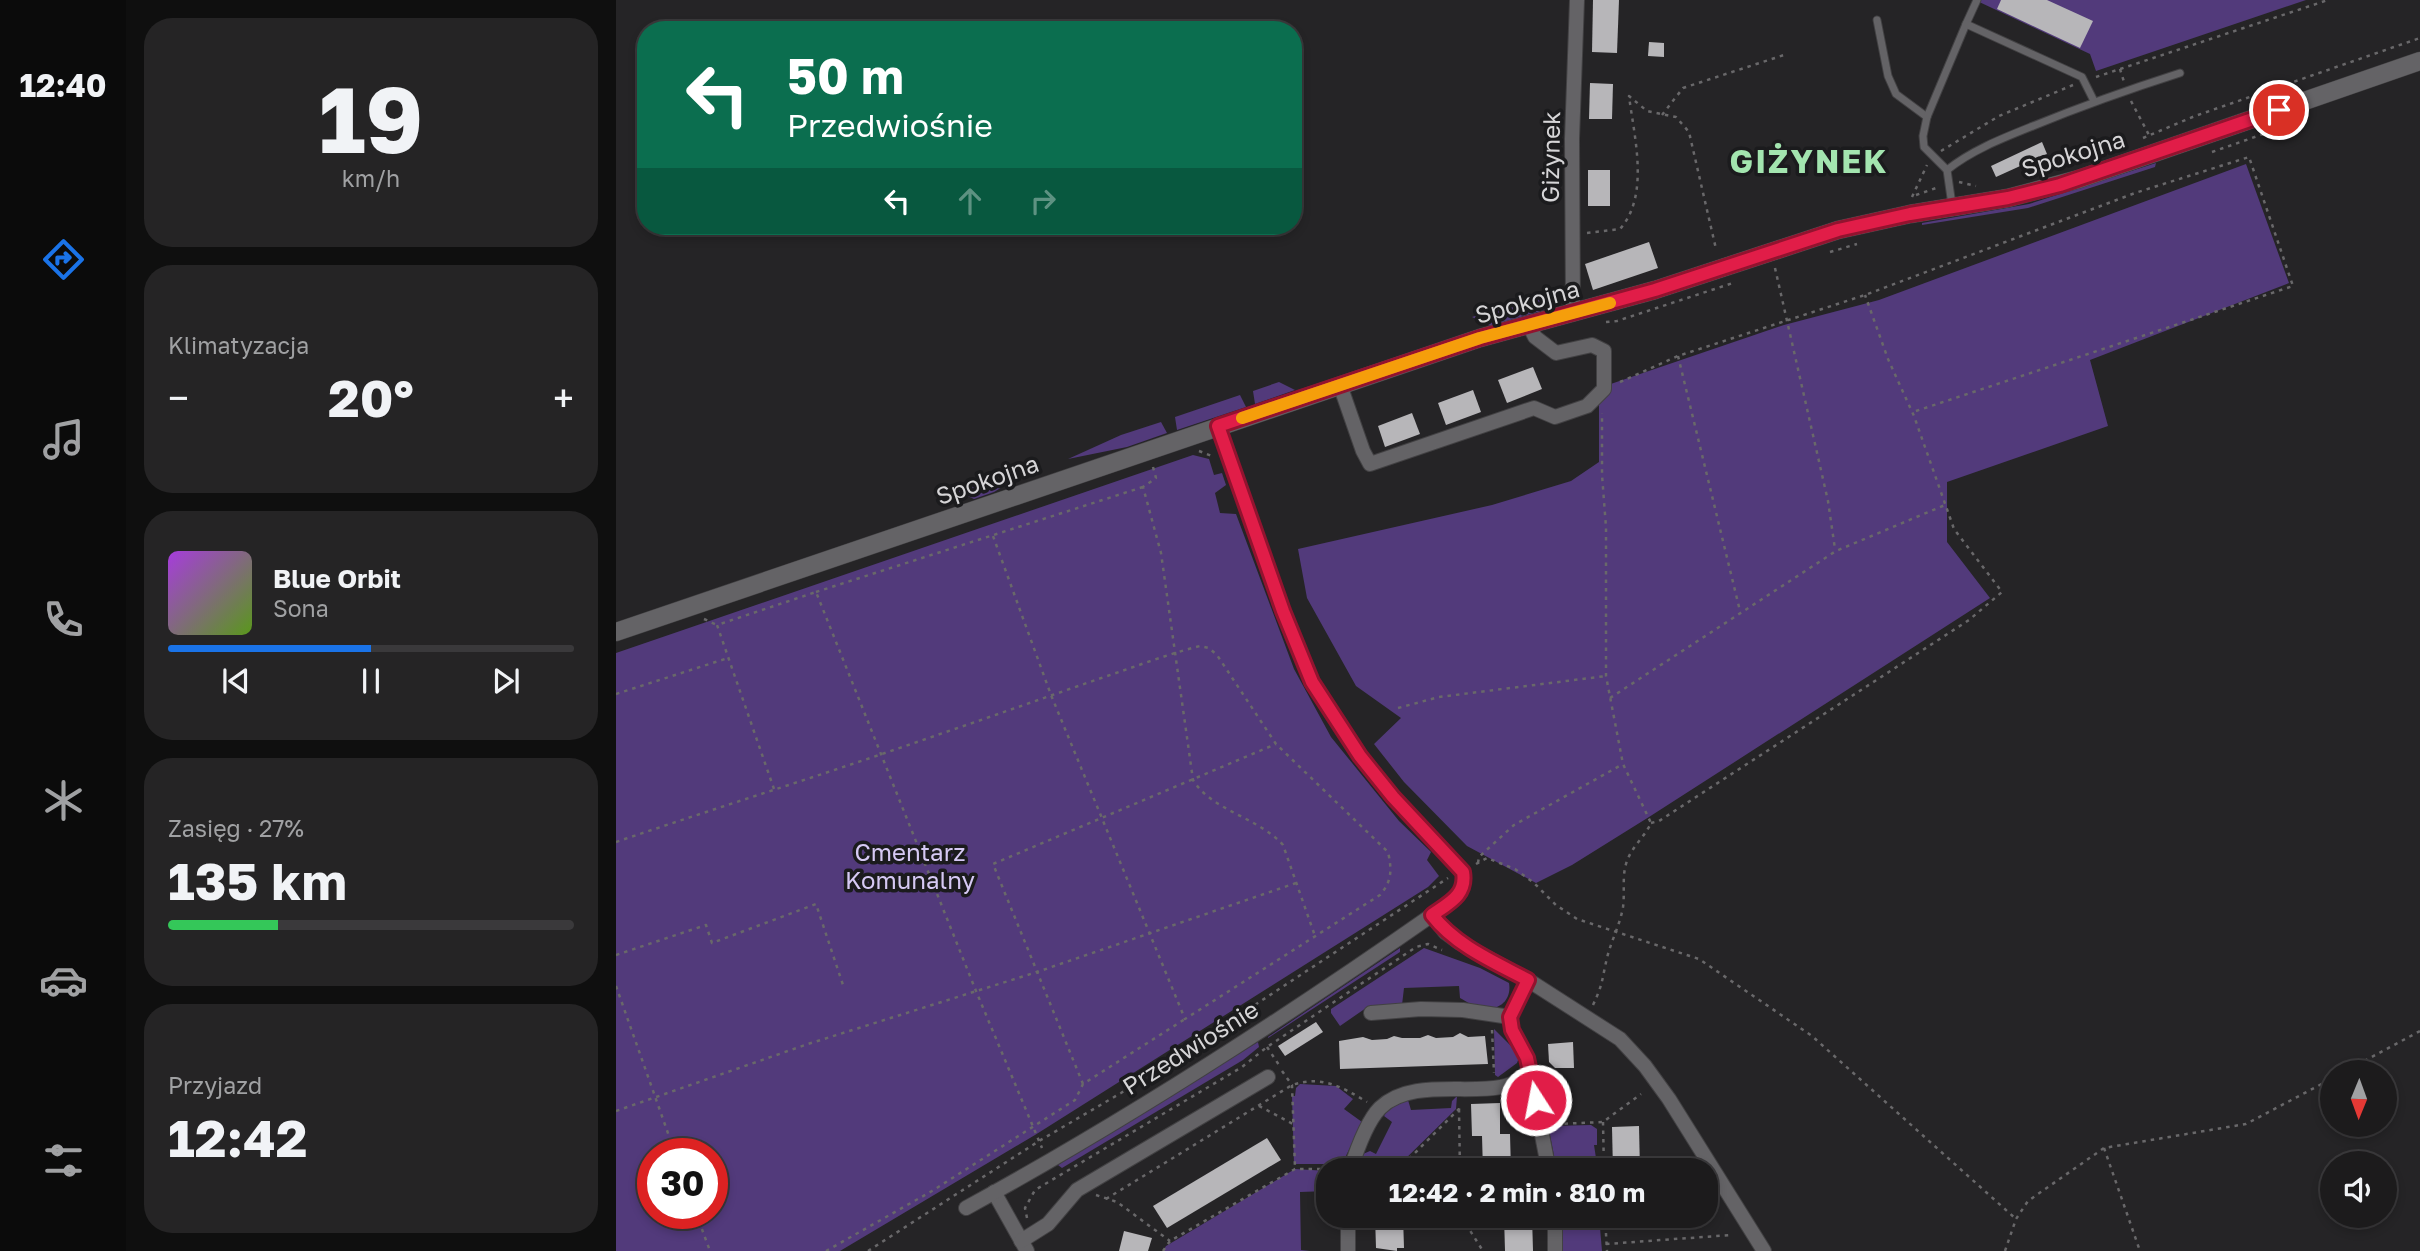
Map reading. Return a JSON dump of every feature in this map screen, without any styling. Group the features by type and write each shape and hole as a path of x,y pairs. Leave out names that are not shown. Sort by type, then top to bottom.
{"street":[{"name":"Giżynek","path":"1573,314 1577,0"},
{"name":"Spokojna","path":"616,632 1480,338 1573,314 1838,230 1910,214 2008,198 2054,186 2420,61"},
{"path":"1340,385 1370,464 1534,408 1555,417 1587,405 1604,389 1604,351 1592,345 1556,353 1535,337 1529,325"},
{"path":"1218,426 1283,611 1312,682 1360,756 1393,797 1463,872"},
{"name":"Przedwiośnie","path":"966,1208 1258,1032 1432,915 1458,896 1463,888 1463,872"},
{"path":"1432,915 1445,932 1460,943 1528,980 1620,1039 1645,1066 1764,1251"},
{"path":"1528,980 1510,1017 1512,1030 1527,1058 1532,1076 1547,1158"},
{"path":"1371,1013 1421,1009 1462,1010 1510,1017"},
{"path":"1356,1158 1379,1108 1403,1094 1500,1087 1532,1076"},
{"path":"994,1192 1024,1246 1035,1233 1048,1224 1077,1190 1268,1077"},
{"path":"1348,1228 1348,1251"},
{"path":"1555,1228 1555,1251"}],"lane":[{"path":"1952,207 1947,170 1924,147 1927,117 1977,0"},
{"path":"1877,20 1888,76 1896,94 1927,117"},
{"path":"1966,24 2081,77 2094,101"},
{"path":"1947,170 1960,159 2001,139 2094,101 2180,73"}],"path":[{"path":"2138,140 2183,120 2420,38"},
{"path":"1662,115 1683,88 1784,55"},
{"path":"2120,69 2126,90 2157,152"},
{"path":"1572,233 1608,232 1620,229 1629,219 1637,172 1629,96 1647,111 1676,117 1689,132 1716,249"},
{"path":"1587,1017 1603,985 1607,958 1618,931 1623,906 1625,866 1632,849 1646,834 1651,822 1623,764 1606,676 1606,527 1601,436 1604,389 1678,356 1865,295 2135,193 2249,157 2294,286 1913,412"},
{"path":"1905,198 1950,183 1966,182 1979,186"},
{"path":"1773,251 1828,501 1836,551"},
{"path":"1651,822 1659,821 1821,718 1994,602 2002,592 1954,529 1913,412 1888,359 1865,295"},
{"path":"1678,356 1740,613"},
{"path":"716,625 1143,487 1156,478 1152,463"},
{"path":"1143,487 1161,553 1193,780 1201,793 1273,834 1283,845 1315,937"},
{"path":"1610,698 1836,551 1945,505"},
{"path":"993,536 1051,695 1185,1019"},
{"path":"816,592 976,991 1032,1128 1045,1153"},
{"path":"702,617 716,625 774,789"},
{"path":"616,842 827,774 879,753 1199,646 1209,648 1217,655 1276,744 1388,852 1390,884 1380,895 1083,1084 1075,1100 1032,1128 932,1191 826,1251"},
{"path":"616,694 728,658"},
{"path":"1398,708 1439,697 1606,676"},
{"path":"1083,1084 993,864 1103,820 1276,744"},
{"path":"1478,863 1479,857 1514,825 1623,764"},
{"path":"868,1251 1039,1140 1121,1093 1447,878 1487,858 1515,869 1556,905 1577,919 1699,959 1812,1036 2017,1219"},
{"path":"616,1111 808,1044 1037,972 1296,883"},
{"path":"616,954 706,925 712,943 816,904 844,988"},
{"path":"1035,1233 1025,1212 1035,1190 1242,1067 1267,1047 1416,947 1428,944 1445,952"},
{"path":"616,986 670,1138"},
{"path":"1245,1013 1249,1019"},
{"path":"2366,1060 2420,1031"},
{"path":"1263,1039 1292,1086 1295,1169"},
{"path":"1106,1199 1258,1106 1303,1082 1336,1084 1379,1108"},
{"path":"2005,1251 2017,1219 2028,1201 2104,1148 2246,1124 2320,1085"},
{"path":"1460,1158 1459,1109 1462,1090"},
{"path":"1540,1124 1603,1122 1641,1094"},
{"path":"1258,1106 1293,1124"},
{"path":"1410,1158 1459,1109"},
{"path":"1603,1122 1604,1158"},
{"path":"2104,1148 2140,1251"},
{"path":"1163,1251 1170,1241 1295,1169 1316,1169"},
{"path":"1088,1194 1117,1202 1170,1241"},
{"path":"1468,1228 1483,1251"},
{"path":"1605,1228 1606,1251"},
{"path":"702,1229 710,1251"},
{"path":"1606,1244 1731,1235"}],"green space":[{"path":"1975,0 2306,0 2096,71 2090,54"},
{"path":"2156,163 2155,167 2028,208 1922,225 2029,204"},
{"path":"2246,164 2289,283 2090,360 2108,426 1947,482 1947,542 1990,598 1649,817 1572,865 1536,883 1467,846 1404,782 1374,744 1401,718 1356,686 1307,598 1298,549 1492,505 1571,481 1599,462 1599,388 1784,325 1879,300"},
{"path":"1546,292 1560,296 1551,308 1490,326 1472,317"},
{"path":"1279,382 1295,390 1255,404 1253,391"},
{"path":"1240,395 1246,407 1177,430 1175,417"},
{"path":"1161,422 1167,433 1127,447 1068,459 1121,435"},
{"name":"Cmentarz Komunalny","path":"1193,455 1209,459 1214,475 1222,473 1226,485 1215,493 1220,513 1236,514 1294,669 1331,737 1399,821 1431,852 1427,860 1439,876 1428,887 1035,1135 840,1251 616,1251 616,653"},
{"path":"1022,475 994,492 974,499 957,491"},
{"path":"1400,948 1400,952 1268,1038 1268,1037"},
{"path":"1424,948 1480,968 1509,983 1506,999 1499,1006 1487,1009 1460,998 1459,986 1404,988 1402,1005 1366,1008 1340,1026 1331,1009"},
{"path":"1494,1029 1520,1055 1517,1063 1498,1077 1495,1075"},
{"path":"1258,1042 1259,1047 1243,1060 1062,1168 1058,1165"},
{"path":"1300,1084 1336,1086 1353,1099 1344,1109 1362,1122 1345,1158 1316,1158 1316,1164 1294,1164 1292,1096 1295,1096 1296,1088"},
{"path":"1457,1096 1456,1109 1406,1158 1362,1158 1363,1154 1370,1151 1376,1154 1392,1122 1384,1116 1390,1107 1408,1100 1411,1110 1451,1108 1452,1101"},
{"path":"1591,1125 1597,1129 1597,1145 1594,1145 1596,1158 1554,1158 1549,1130 1552,1126"},
{"path":"1295,1169 1316,1170 1316,1191 1300,1192 1301,1250 1310,1251 1163,1251 1166,1246"},
{"path":"1563,1228 1600,1228 1602,1251 1563,1251"}],"building":[{"path":"1593,0 1619,0 1617,53 1592,52"},
{"path":"2001,0 2047,0 2093,21 2080,48 1997,9"},
{"path":"1649,42 1664,43 1664,57 1648,56"},
{"path":"1590,83 1613,84 1612,119 1589,119"},
{"path":"2042,142 2047,154 1996,177 1991,166"},
{"path":"1588,170 1610,170 1610,206 1588,206"},
{"path":"1649,242 1658,268 1593,290 1585,264"},
{"path":"1533,367 1542,389 1507,403 1498,380"},
{"path":"1473,390 1481,412 1446,425 1438,403"},
{"path":"1412,413 1420,434 1385,447 1378,426"},
{"path":"1316,1022 1323,1032 1285,1056 1278,1046"},
{"path":"1460,1033 1468,1037 1485,1036 1488,1064 1340,1069 1339,1041 1363,1037 1372,1040 1394,1036 1453,1037"},
{"path":"1573,1042 1574,1068 1555,1068 1549,1062 1548,1044"},
{"path":"1500,1103 1500,1134 1510,1134 1511,1158 1483,1158 1482,1136 1472,1136 1471,1104"},
{"path":"1639,1126 1640,1158 1613,1158 1612,1127"},
{"path":"1267,1138 1281,1160 1167,1228 1153,1206"},
{"path":"1375,1228 1403,1228 1404,1248 1397,1248 1397,1251 1376,1248"},
{"path":"1504,1228 1532,1228 1533,1251 1505,1251"},
{"path":"1615,1228 1641,1228 1641,1229"},
{"path":"1124,1231 1152,1238 1148,1251 1119,1251"}],"slow traffic":[{"path":"1242,418 1480,338 1610,303"}],"district":[{"name":"GIŻYNEK","path":"1809,161"}],"route":[{"path":"1536,1100 1527,1058 1512,1030 1510,1017 1528,980 1460,943 1445,932 1432,915 1458,896 1463,888 1463,872 1393,797 1360,756 1312,682 1283,611 1218,426 1480,338 1655,290 1838,230 1910,214 1979,204 2060,185 2279,110"}]}
